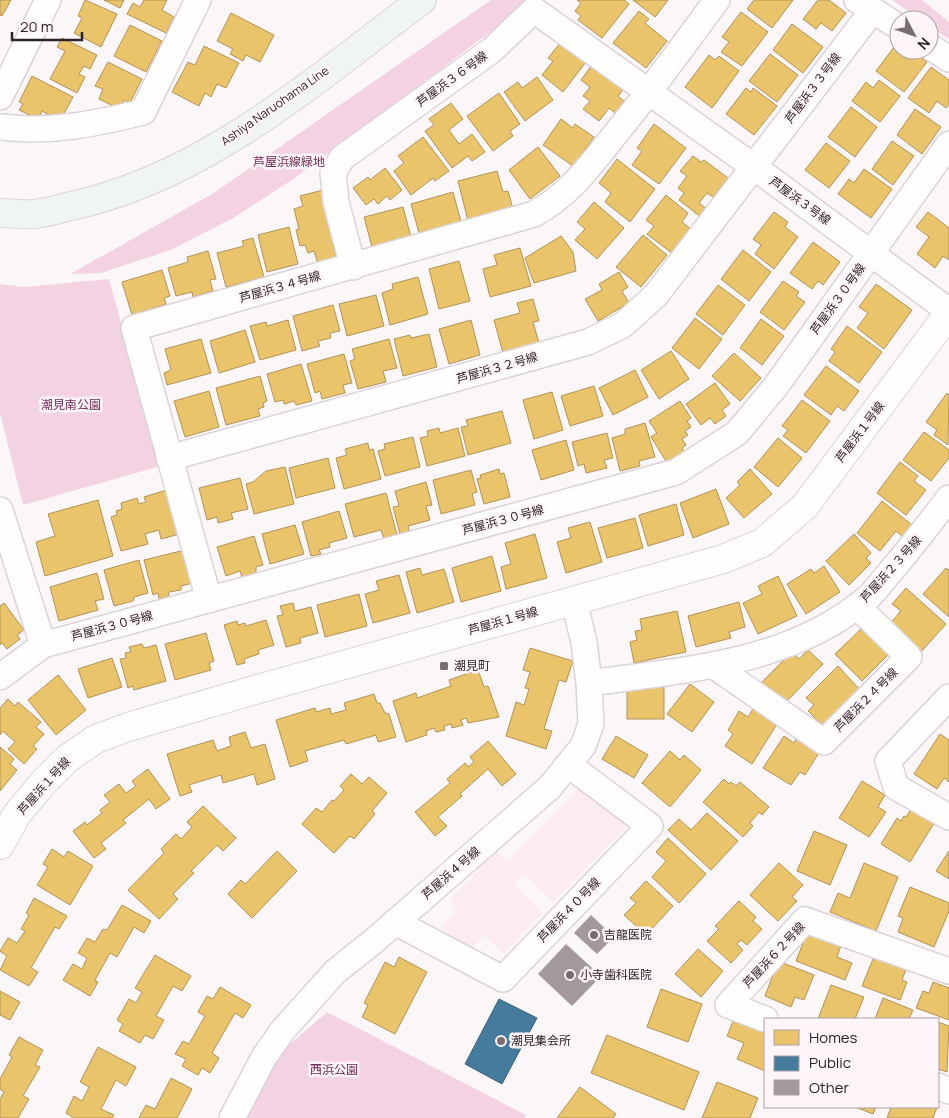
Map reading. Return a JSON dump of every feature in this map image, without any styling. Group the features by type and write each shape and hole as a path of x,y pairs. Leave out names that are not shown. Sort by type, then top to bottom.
{"main road":[{"name":"Ashiya Naruohama Line","path":"0,213 35,214 97,201 147,184 215,148 271,112 422,0"}],"street":[{"path":"0,97 48,0"},
{"path":"0,127 23,130 59,129 143,112 198,0"},
{"name":"芦屋浜３４号線","path":"209,600 134,328 508,223 534,214 556,201 576,182 649,93 717,0"},
{"path":"865,5 889,21"},
{"name":"芦屋浜３３号線","path":"754,167 865,5"},
{"name":"芦屋浜３６号線","path":"353,267 336,202 333,173 342,158 492,50 534,10 649,93"},
{"name":"芦屋浜３号線","path":"649,93 754,167 949,312"},
{"name":"芦屋浜３０号線","path":"43,645 676,472 737,433 776,386 949,144"},
{"name":"芦屋浜３２号線","path":"170,458 497,369 606,334 623,325 656,295 754,167"},
{"name":"芦屋浜１号線","path":"0,845 17,814 44,783 68,758 96,739 128,727 249,692 723,559 762,543 783,527 805,506 949,312"},
{"name":"芦屋浜２３号線","path":"589,682 714,666 774,649 826,626 866,600 909,551 949,498"},
{"path":"0,510 43,645 0,677"},
{"name":"芦屋浜４号線","path":"232,1118 264,1057 292,1018 335,972 550,787 583,746 591,724 589,682 584,642 574,601"},
{"name":"芦屋浜２４号線","path":"714,666 824,742 909,657 857,606"},
{"path":"949,697 888,761 896,787 949,817"},
{"name":"芦屋浜４０号線","path":"395,922 503,979 650,826 569,765"},
{"name":"芦屋浜６２号線","path":"764,1019 728,1005 804,920 949,971"}],"shaded area":[{"path":"583,783 627,826 553,902 525,875 515,885 543,913 504,954 484,936 467,953 440,927 457,910 449,901 496,851 507,861"}],"green space":[{"name":"芦屋浜線緑地","path":"491,0 533,0 295,178 233,218 171,250 101,273 70,274 212,194"},
{"path":"892,0 922,0 934,10 906,10"},
{"path":"939,14 949,22 949,39 939,32"},
{"name":"潮見南公園","path":"109,279 161,466 23,505 0,413 0,284 24,287"},
{"name":"西浜公園","path":"327,1012 526,1115 524,1118 244,1118 274,1058"}],"building: Homes":[{"path":"0,0 11,0 2,16 0,15"},
{"path":"85,0 117,14 101,47 74,33 82,18 78,16"},
{"path":"104,0 124,0 120,8"},
{"path":"144,0 167,0 162,10 174,17 166,33 127,14 133,3 140,7"},
{"path":"577,0 624,0 629,4 602,38 578,20 581,16 575,11 581,3"},
{"path":"633,0 668,0 655,17"},
{"path":"754,0 793,0 772,28 747,9"},
{"path":"818,0 829,0 846,13 832,31 821,23 816,29 803,19"},
{"path":"639,11 649,19 645,23 667,41 646,68 613,43"},
{"path":"741,12 768,32 742,66 721,52 729,42 722,37"},
{"path":"231,13 274,35 260,62 246,55 243,61 230,54 233,49 217,41"},
{"path":"792,24 823,47 803,73 773,50"},
{"path":"130,25 162,41 146,72 114,56"},
{"path":"62,38 97,55 90,69 84,66 79,74 85,77 77,93 50,79 65,51 57,47"},
{"path":"561,42 586,62 563,92 542,75 553,61 548,58"},
{"path":"204,46 239,63 226,88 217,84 211,97 205,93 199,106 172,92 188,62 195,65"},
{"path":"770,54 798,75 777,102 749,81"},
{"path":"889,54 889,60 924,60 927,62 904,92 876,71"},
{"path":"709,55 715,60 719,56 739,71 712,108 685,87"},
{"path":"108,62 142,79 130,103 124,100 119,109 99,99 103,89 95,86"},
{"path":"592,65 623,90 618,96 624,101 615,113 609,108 599,121 583,109 590,101 583,96 590,87 581,80"},
{"path":"931,67 949,80 949,104 946,108 937,101 929,113 908,98"},
{"path":"32,76 73,97 60,121 42,111 38,119 19,110 23,104 19,102"},
{"path":"537,77 553,100 525,121 504,92 518,82 522,88"},
{"path":"879,80 900,96 880,122 852,101 866,82 873,88"},
{"path":"746,88 751,92 753,88 777,106 754,135 726,114"},
{"path":"499,93 520,124 510,131 513,136 493,151 467,116"},
{"path":"451,103 463,119 449,130 459,144 472,134 485,152 472,161 468,156 452,168 425,131 434,125 429,119"},
{"path":"851,107 877,127 855,157 828,137"},
{"path":"915,109 941,127 922,154 897,135"},
{"path":"561,119 573,128 575,124 594,137 573,166 543,145"},
{"path":"654,124 686,148 659,184 632,165 642,151 637,148"},
{"path":"423,137 449,171 435,181 433,178 411,195 394,171 404,163 398,156"},
{"path":"892,141 914,156 893,185 872,169"},
{"path":"826,143 850,161 829,188 805,170"},
{"path":"538,147 560,176 530,199 509,170"},
{"path":"693,156 701,162 704,160 728,178 713,197 707,193 699,203 708,210 702,218 679,200 684,193 678,188 687,176 680,171"},
{"path":"617,159 655,189 630,222 605,202 611,193 599,183"},
{"path":"385,168 402,190 390,200 387,196 378,204 374,199 366,205 353,188 368,177 370,180"},
{"path":"864,169 892,189 871,218 838,194 849,179 854,183"},
{"path":"497,171 503,192 508,191 513,209 468,221 458,181"},
{"path":"323,190 336,240 332,241 337,259 318,264 314,251 308,253 305,245 300,246 296,230 299,229 294,209 303,206 300,196"},
{"path":"453,192 461,222 419,233 411,204"},
{"path":"666,195 688,213 682,222 692,230 673,254 647,234 654,226 646,220"},
{"path":"594,202 624,228 597,259 575,240 585,229 577,222"},
{"path":"403,207 411,237 372,247 364,217"},
{"path":"774,212 788,222 785,227 798,237 774,269 755,254 761,245 753,239"},
{"path":"928,212 949,228 949,260 943,256 935,268 917,254 929,237 916,227"},
{"path":"289,227 298,264 267,272 258,235"},
{"path":"643,235 667,255 641,287 616,267"},
{"path":"561,236 573,252 576,271 534,283 525,258"},
{"path":"253,238 264,277 226,287 217,253 244,246 242,241"},
{"path":"813,242 840,262 823,285 818,281 812,289 790,273"},
{"path":"520,248 531,286 490,297 483,269 497,265 494,255"},
{"path":"743,250 771,272 749,301 721,279"},
{"path":"208,251 216,279 210,280 213,291 193,297 192,292 176,296 168,268 188,262 187,257"},
{"path":"459,261 470,301 439,309 429,269"},
{"path":"162,270 170,296 164,298 166,304 132,315 122,282"},
{"path":"619,272 628,287 622,291 629,303 598,321 585,299 602,290 599,284"},
{"path":"418,277 428,314 390,325 382,293 393,289 392,284"},
{"path":"783,281 799,292 796,296 805,302 784,330 760,312"},
{"path":"876,284 912,310 884,349 857,328 868,313 859,307"},
{"path":"718,285 745,305 723,335 696,314"},
{"path":"376,295 384,326 347,336 339,304"},
{"path":"533,299 539,321 533,322 539,343 503,353 494,320 520,313 517,303"},
{"path":"333,305 340,331 330,333 331,338 318,341 320,346 302,351 293,316"},
{"path":"695,318 722,339 699,369 672,348"},
{"path":"761,319 784,336 762,365 740,348"},
{"path":"288,320 296,350 260,360 250,326 266,322 267,326"},
{"path":"471,320 480,355 449,364 439,329"},
{"path":"847,326 882,352 859,383 829,361 835,352 831,349"},
{"path":"245,330 255,362 219,373 210,341"},
{"path":"429,334 437,367 403,376 394,339 410,335 411,338"},
{"path":"201,339 211,373 167,385 164,373 171,370 165,349"},
{"path":"389,339 397,368 383,371 386,382 358,389 350,361 355,359 352,349"},
{"path":"671,351 689,379 659,399 641,370"},
{"path":"734,353 761,378 740,401 712,376"},
{"path":"344,354 352,383 343,385 345,393 322,399 320,391 315,393 307,364"},
{"path":"301,364 312,401 296,405 294,401 284,404 283,400 275,402 267,374"},
{"path":"826,366 859,391 844,411 837,406 831,415 804,395"},
{"path":"635,370 648,397 613,415 599,388"},
{"path":"260,376 267,401 263,403 264,407 258,409 260,416 226,425 216,388"},
{"path":"715,383 730,404 722,410 726,416 715,424 710,418 701,425 686,404"},
{"path":"594,386 603,416 570,426 561,396"},
{"path":"209,391 219,427 185,437 174,401"},
{"path":"552,392 563,430 534,439 523,400"},
{"path":"947,393 949,395 948,445 934,435 937,430 926,422"},
{"path":"802,400 830,421 806,453 783,436 788,430 782,426"},
{"path":"680,401 691,418 687,421 691,427 685,431 688,435 682,439 686,445 682,448 686,455 669,466 651,437 657,433 649,421"},
{"path":"502,411 511,443 468,455 461,427 468,426 466,420"},
{"path":"645,423 655,457 639,461 640,466 620,471 612,438 625,434 625,429"},
{"path":"439,428 440,433 458,428 465,456 427,466 420,438 428,436 427,431"},
{"path":"924,432 949,450 949,458 931,481 903,460"},
{"path":"607,433 613,458 604,460 607,468 586,473 584,464 578,466 572,442"},
{"path":"413,437 420,467 385,476 378,451 385,449 384,444"},
{"path":"778,438 802,458 778,487 754,467"},
{"path":"566,440 574,470 541,480 532,450"},
{"path":"368,443 369,450 373,449 381,479 344,489 336,458 347,455 345,449"},
{"path":"328,458 335,488 296,498 289,468"},
{"path":"900,462 918,476 914,481 926,490 906,515 877,493"},
{"path":"285,467 294,504 254,514 246,484 253,482 266,471"},
{"path":"499,469 500,474 504,473 510,497 484,504 477,479 481,478 480,475"},
{"path":"750,469 772,494 744,518 726,498 740,485 737,482"},
{"path":"471,470 477,492 472,494 475,505 441,514 433,480"},
{"path":"240,478 248,509 231,513 233,519 218,523 217,517 207,520 199,488"},
{"path":"426,482 432,505 426,506 430,520 408,526 409,531 400,534 393,507 399,506 395,491"},
{"path":"170,489 183,533 161,539 159,530 145,534 148,544 121,551 111,517 117,515 116,511 122,509 121,503 137,498 139,504 146,502 144,497"},
{"path":"716,489 729,524 693,538 680,503"},
{"path":"386,493 397,535 384,539 381,530 354,537 345,504"},
{"path":"98,500 113,556 45,576 36,542 55,536 48,514"},
{"path":"882,501 912,525 903,537 896,531 880,551 857,533"},
{"path":"676,504 684,535 648,546 639,515"},
{"path":"339,511 347,538 329,543 330,547 319,550 321,554 311,556 302,522"},
{"path":"635,518 643,548 607,558 598,528"},
{"path":"590,522 602,562 566,573 557,542 571,538 568,528"},
{"path":"295,525 304,554 270,564 262,534"},
{"path":"535,534 547,578 506,589 501,567 511,564 505,543"},
{"path":"854,534 871,553 866,558 871,563 849,585 826,561"},
{"path":"254,536 263,565 256,567 256,573 242,577 240,571 226,576 217,547"},
{"path":"185,550 193,583 181,586 181,590 169,592 168,597 159,599 158,593 153,595 144,560"},
{"path":"492,556 501,591 461,602 452,568"},
{"path":"139,560 148,593 134,597 133,601 114,606 104,570"},
{"path":"824,566 840,592 806,614 787,584 811,569 814,573"},
{"path":"420,568 422,575 444,569 454,602 417,613 406,572"},
{"path":"946,568 949,570 949,617 923,594"},
{"path":"97,573 104,599 95,601 98,610 59,621 50,587"},
{"path":"399,575 410,613 373,623 365,594 379,590 376,581"},
{"path":"778,576 797,616 758,634 743,603 762,594 758,586"},
{"path":"906,588 946,624 920,653 888,626 901,611 892,604"},
{"path":"359,594 367,626 325,637 317,605"},
{"path":"739,602 745,627 729,632 731,638 696,647 688,616"},
{"path":"4,603 24,630 17,635 20,639 7,649 2,643 0,645 0,606"},
{"path":"293,603 295,611 311,607 318,633 300,638 301,643 286,647 277,616 283,615 280,606"},
{"path":"677,611 686,652 634,663 630,642 637,640 635,631 642,630 640,619"},
{"path":"266,620 274,645 258,650 259,654 244,659 245,663 237,665 224,625 237,621 238,625 245,623 246,626"},
{"path":"864,626 891,652 862,681 835,654"},
{"path":"206,633 214,661 209,663 211,670 175,680 165,644"},
{"path":"142,644 144,648 156,645 166,681 134,690 133,686 128,688 120,659 126,658 125,653 131,652 129,647"},
{"path":"530,648 573,661 566,682 559,680 544,729 552,731 546,749 506,736 516,702 524,705 529,689 525,688 530,672 523,670"},
{"path":"808,650 823,664 781,707 759,685 792,652 799,659"},
{"path":"112,658 122,687 88,698 78,669"},
{"path":"838,666 861,691 831,722 828,719 822,725 808,711 814,705 806,698"},
{"path":"478,670 484,687 488,686 499,717 468,723 466,718 461,720 463,725 452,728 451,724 444,726 445,730 436,732 434,728 426,731 427,735 406,742 393,701 416,693 417,698 451,686 449,680"},
{"path":"58,675 86,710 56,735 28,700"},
{"path":"690,684 714,702 692,732 667,714"},
{"path":"627,685 664,686 664,719 627,719"},
{"path":"374,694 377,703 380,703 385,713 389,714 396,737 378,742 376,735 346,744 344,740 305,751 308,761 290,767 276,720 315,708 316,712 330,708 331,714 346,710 344,703"},
{"path":"8,699 15,706 18,702 41,722 36,727 44,734 33,746 37,749 24,764 8,749 15,742 3,731 0,735 0,708"},
{"path":"753,709 777,724 752,764 725,746 733,734 728,730 739,711 748,717"},
{"path":"245,732 251,748 265,744 275,779 257,785 254,774 223,783 221,775 189,785 192,792 180,796 167,754 213,740 217,751 231,746 229,737"},
{"path":"940,734 949,740 949,782 944,778 937,789 914,774"},
{"path":"616,736 648,755 634,778 602,759"},
{"path":"784,736 794,743 797,737 820,751 805,775 800,772 791,785 763,768"},
{"path":"488,741 516,774 502,786 488,769 438,817 447,826 435,836 415,812 450,783 447,779 465,763 468,767 474,762 470,757"},
{"path":"0,747 14,759 10,764 17,770 0,791"},
{"path":"670,751 680,760 684,755 701,770 670,807 642,783"},
{"path":"148,769 170,799 156,809 149,799 123,820 126,823 101,843 106,849 94,858 73,831 85,822 87,825 102,813 100,810 110,802 104,795 119,784 126,793 136,786 132,781"},
{"path":"351,774 362,784 369,777 387,793 372,811 375,814 354,839 350,836 334,853 302,824 316,808 322,812 332,800 334,801 344,790 340,786"},
{"path":"724,779 729,784 731,782 736,786 740,782 769,807 762,815 759,812 750,823 753,826 743,837 703,802"},
{"path":"862,781 885,795 878,807 886,812 869,837 839,818"},
{"path":"203,806 236,838 223,851 217,845 191,871 194,873 173,894 178,899 159,919 128,890 164,853 161,849 176,834 181,839 192,827 187,822"},
{"path":"913,806 936,820 910,862 881,844 897,818 901,821"},
{"path":"707,813 738,841 711,870 668,830 679,819 691,830"},
{"path":"814,831 847,845 830,885 797,871"},
{"path":"668,838 706,874 679,903 652,877 666,861 656,852"},
{"path":"52,849 64,857 68,851 93,866 70,905 37,885 48,867 43,864"},
{"path":"277,851 297,871 252,918 228,894 241,880 245,884"},
{"path":"949,851 949,879 936,871"},
{"path":"779,863 803,885 792,897 797,901 778,921 750,895"},
{"path":"864,863 898,877 876,931 830,912 838,893 850,898"},
{"path":"646,881 673,906 646,935 624,915 636,903 630,898"},
{"path":"910,887 949,903 949,911 934,947 898,932 903,918 898,916"},
{"path":"34,898 67,916 59,929 55,927 31,968 38,972 29,986 0,970 7,956 0,951 8,938 17,943 25,931 21,929 29,915 26,913"},
{"path":"739,901 756,917 753,921 762,929 747,945 741,940 737,944 743,950 731,963 707,941 719,929 715,926"},
{"path":"122,905 151,921 144,933 134,927 117,957 110,953 95,980 98,982 90,996 63,980 73,964 82,969 87,958 78,953 87,938 95,942 103,929 107,930"},
{"path":"808,930 842,943 837,957 852,963 845,980 796,961"},
{"path":"698,949 723,971 701,997 675,974"},
{"path":"875,954 907,966 902,980 907,982 900,1000 862,986"},
{"path":"155,955 191,976 182,991 173,986 156,1016 164,1020 153,1039 145,1035 140,1043 119,1031 123,1024 117,1020 129,999 136,1003 142,992 135,988"},
{"path":"399,957 427,972 395,1034 362,1017 368,1005 364,1003 385,962 394,967"},
{"path":"778,961 814,975 804,1000 795,997 791,1007 765,996"},
{"path":"933,982 949,988 949,1020 916,1008 923,991 929,993"},
{"path":"831,985 864,997 855,1018 818,1018"},
{"path":"220,987 251,1005 243,1018 235,1013 212,1053 219,1058 210,1073 202,1068 198,1075 182,1066 186,1059 175,1054 183,1041 189,1044 205,1016 198,1012 207,996 213,999"},
{"path":"661,989 702,1004 688,1042 647,1027"},
{"path":"0,991 20,1002 10,1020 0,1015"},
{"path":"883,998 913,1010 909,1018 875,1018"},
{"path":"734,1019 764,1032 764,1071 737,1059 744,1043 727,1036"},
{"path":"939,1022 949,1026 947,1072 939,1069"},
{"path":"607,1035 699,1072 684,1110 591,1073"},
{"path":"19,1037 43,1050 35,1065 40,1067 23,1096 29,1099 18,1118 0,1118 0,1099 4,1092 0,1089 0,1079 12,1057 9,1055"},
{"path":"98,1047 136,1067 126,1086 116,1080 101,1109 114,1115 112,1118 74,1118 66,1113 74,1096 82,1101 89,1087 80,1082"},
{"path":"171,1078 192,1089 177,1118 139,1118 146,1105 155,1109"},
{"path":"717,1082 758,1098 750,1118 702,1118"},
{"path":"580,1087 616,1114 613,1118 557,1118"},
{"path":"858,1108 876,1108 873,1114"},
{"path":"891,1108 937,1108 933,1118 887,1118"}],"building: Public":[{"name":"潮見集会所","path":"499,999 537,1018 502,1084 465,1064"}],"building: Other":[{"name":"吉龍医院","path":"591,915 614,937 597,954 574,933"},
{"name":"小寺歯科医院","path":"566,944 601,976 572,1006 538,974"}],"place":[{"name":"潮見町","path":"444,666"},
{"name":"吉龍医院","path":"594,935"},
{"name":"小寺歯科医院","path":"570,975"},
{"name":"潮見集会所","path":"501,1041"}]}
